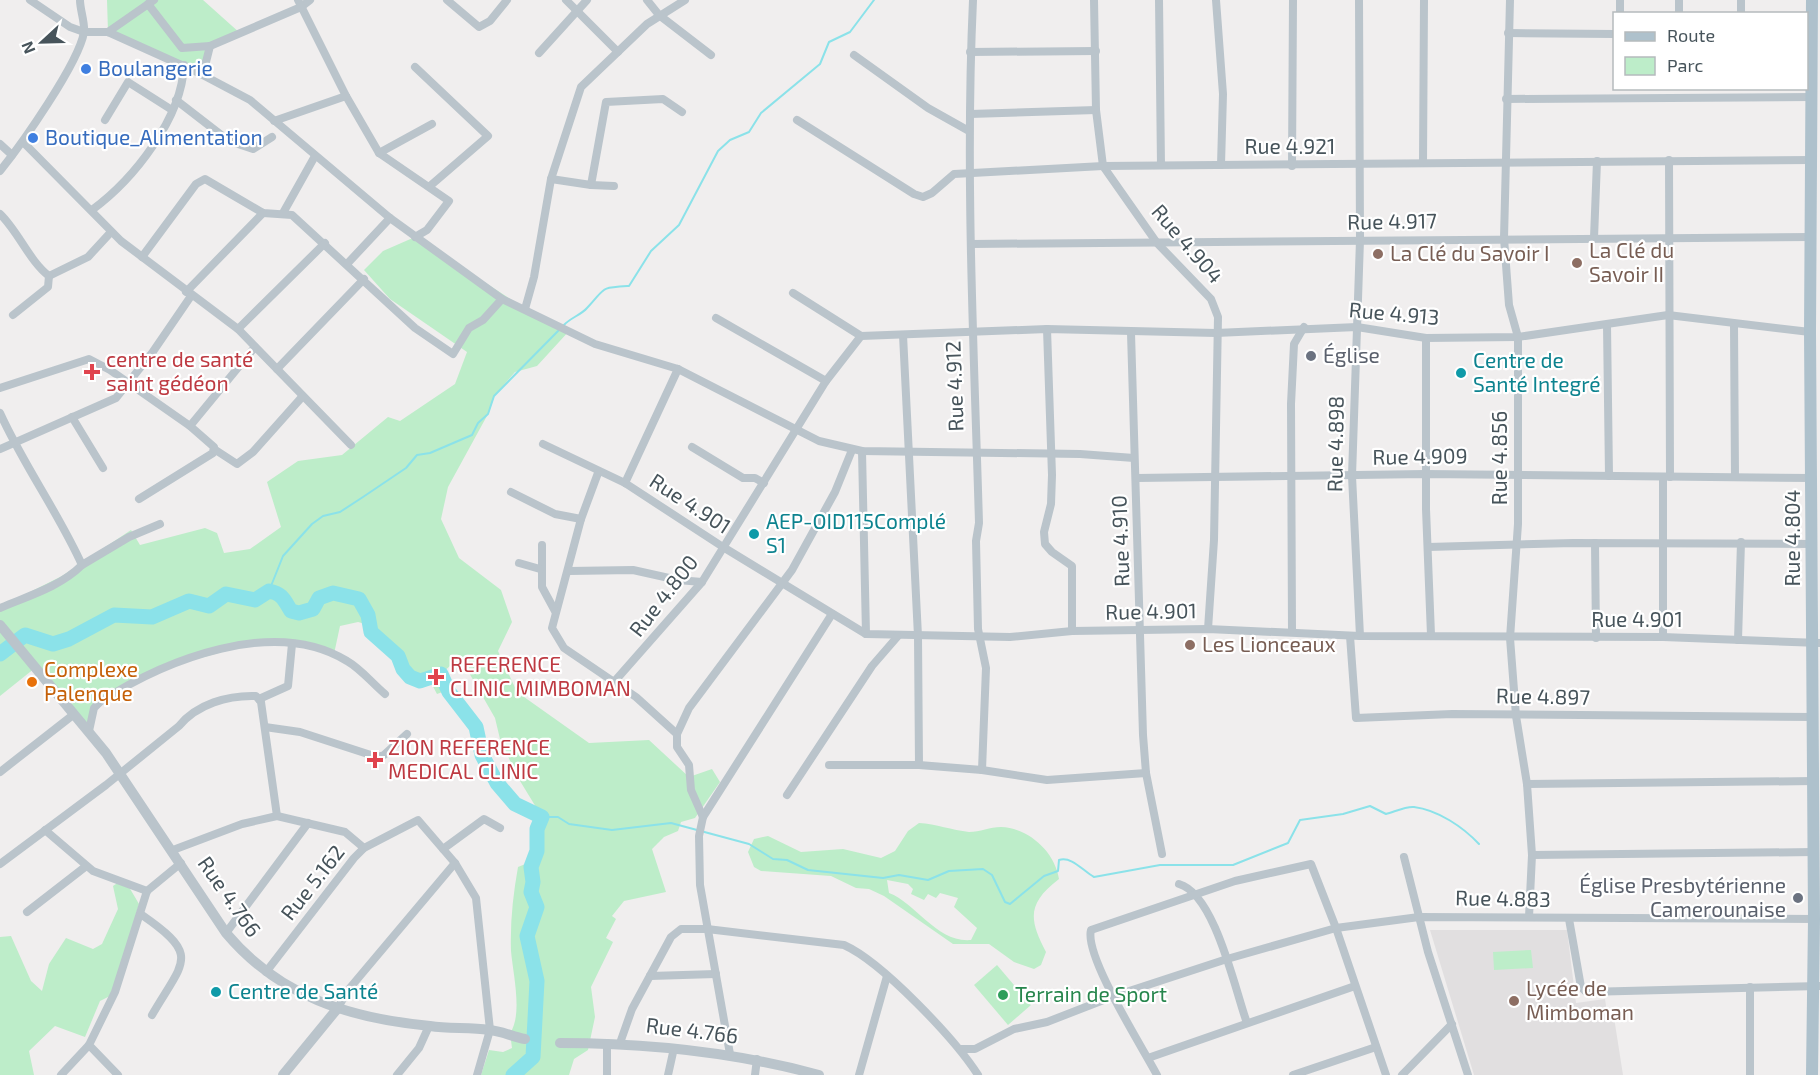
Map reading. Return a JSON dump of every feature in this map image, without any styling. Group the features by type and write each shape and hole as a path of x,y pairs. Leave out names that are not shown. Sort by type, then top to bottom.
{"main road":[{"name":"Rue 4.804","path":"1812,0 1810,33 1813,160 1810,332 1812,544 1816,643 1813,717 1816,986 1812,1075"}],"street":[{"path":"30,0 70,27 84,32 108,32 184,65 250,100 390,218 502,298 595,344 678,369 819,441 857,450 1051,453 1134,458"},
{"path":"0,171 23,142 74,58 84,32 80,0"},
{"path":"108,32 151,2 182,48 210,46 299,3 310,0"},
{"path":"447,0 479,27 490,21 507,0"},
{"path":"566,0 618,52"},
{"path":"539,53 587,0"},
{"path":"647,0 659,15 711,55"},
{"path":"525,309 534,277 551,178 581,87 659,15 685,0"},
{"name":"Rue 4.912","path":"973,0 969,131 975,453 979,516 976,541 979,635 986,668 982,770"},
{"name":"Rue 4.904","path":"1094,0 1096,110 1103,166 1157,243 1211,299 1218,317 1214,540 1208,629"},
{"path":"1160,0 1161,165"},
{"path":"1216,0 1223,94 1221,165"},
{"path":"1292,166 1293,0"},
{"name":"Rue 4.898","path":"1359,0 1360,240 1352,476 1360,636"},
{"path":"1423,164 1424,0"},
{"name":"Rue 4.856","path":"1510,0 1504,238 1509,305 1518,337 1518,475 1510,638 1515,716 1527,784 1532,855 1530,917"},
{"path":"299,3 346,96 379,153 449,201 427,230 416,237"},
{"path":"1508,33 1613,34"},
{"path":"199,73 206,62 210,46"},
{"path":"970,52 1096,51"},
{"path":"855,55 928,108 969,131"},
{"path":"92,210 138,166 159,135 176,100 183,80 184,65"},
{"path":"415,67 488,136 430,186"},
{"path":"105,120 128,82 172,110"},
{"path":"274,121 346,96"},
{"path":"1506,99 1813,97"},
{"path":"591,185 606,102 663,99 682,112"},
{"path":"176,100 229,141 253,149 272,137"},
{"path":"970,114 1096,110"},
{"name":"Rue 4.921","path":"797,120 923,197 932,193 949,177 971,172 1103,166 1813,160"},
{"path":"379,153 432,124"},
{"path":"23,142 111,232 189,294 238,329 351,445"},
{"path":"0,144 12,155"},
{"path":"283,213 315,156"},
{"path":"1664,637 1663,543 1670,238 1669,160"},
{"path":"1594,238 1597,161"},
{"path":"551,178 591,185 614,186"},
{"path":"142,257 204,179 263,213 292,215 326,243 415,328 453,354 469,328 483,320 502,298"},
{"path":"0,449 116,398 189,294 263,213"},
{"path":"0,214 14,227 49,276 48,287 13,315"},
{"path":"347,264 390,218"},
{"path":"49,276 88,257 111,232"},
{"name":"Rue 4.917","path":"972,244 1812,237"},
{"path":"238,329 326,243"},
{"path":"277,369 364,279"},
{"path":"793,293 861,336 972,332"},
{"name":"Rue 4.913","path":"972,332 1047,329 1131,333 1216,333 1304,327 1357,327 1426,338 1518,337 1607,326 1668,315 1734,325 1810,332"},
{"path":"716,318 826,381"},
{"path":"1734,325 1735,477"},
{"path":"1607,326 1609,476"},
{"path":"1292,632 1291,475 1294,344 1304,327"},
{"path":"1047,329 1051,504 1044,532 1045,544 1072,566 1072,632"},
{"name":"Rue 4.910","path":"1131,333 1142,630 1140,674 1146,773 1162,854"},
{"path":"903,335 911,450 912,535 918,636 919,765"},
{"name":"Rue 4.800","path":"614,682 702,582 826,381 861,336"},
{"path":"1426,338 1425,474 1431,635"},
{"path":"190,426 255,347"},
{"path":"0,388 88,359 128,383 190,426 214,449 237,464 253,452 302,397"},
{"path":"625,483 678,369"},
{"path":"0,413 82,565"},
{"path":"72,417 103,468"},
{"name":"Rue 4.901","path":"543,444 598,473 625,483 723,547 866,634 1010,637 1072,632 1208,629 1350,636 1664,637 1816,643"},
{"path":"692,447 743,478 755,478 764,483"},
{"path":"139,499 213,453 214,449"},
{"path":"703,816 691,790 689,765 677,747 677,734 689,708 781,581 792,570 857,450"},
{"path":"857,450 866,634"},
{"path":"598,473 581,519 552,628 564,648 636,697 677,734"},
{"name":"Rue 4.909","path":"1137,478 1215,479 1291,475 1425,474 1812,478"},
{"path":"511,492 555,514 581,519"},
{"path":"0,608 43,590 129,537 160,524"},
{"path":"1738,640 1741,542"},
{"path":"1428,547 1595,543 1812,544"},
{"path":"1595,543 1596,638"},
{"path":"542,545 540,569 542,587 555,611"},
{"path":"519,563 540,569"},
{"path":"568,571 633,570 678,580 702,582"},
{"path":"730,1054 700,885 700,826 703,816 831,614"},
{"name":"Rue 4.766","path":"3,629 120,773 226,933 246,956 266,972 291,989 337,1010 429,1026 490,1030 525,1039"},
{"path":"787,795 872,666 897,636"},
{"name":"Rue 4.897","path":"1350,636 1354,717 1452,714 1813,717"},
{"path":"88,731 94,708 100,702 148,674 230,648 278,641 302,644 334,654 357,668 385,694"},
{"path":"0,864 120,773 187,716 201,707 233,698 252,696 259,699 288,686 292,644"},
{"path":"259,699 277,816"},
{"path":"0,772 73,714"},
{"path":"265,727 300,732 377,757 384,755 407,734"},
{"path":"829,765 919,765 982,770 1047,780 1146,773"},
{"path":"1527,784 1814,781"},
{"path":"172,850 242,824 277,816 345,832 364,848"},
{"path":"443,849 484,819 500,828"},
{"name":"Rue 5.162","path":"266,972 354,858 364,848 418,820 455,863 476,898 490,1030"},
{"path":"226,933 308,823"},
{"path":"45,830 86,867 101,875 147,891"},
{"path":"1532,855 1814,852"},
{"path":"1404,857 1419,917 1468,1075"},
{"path":"62,1075 88,1045 107,1013 142,915 147,891 181,863"},
{"path":"283,1075 337,1010 349,989 455,863"},
{"path":"1157,1075 1114,996 1094,953 1089,937 1091,930 1140,911 1235,881 1311,864 1336,928 1386,1075"},
{"path":"27,912 86,867"},
{"path":"1179,884 1188,886 1196,895 1220,936 1247,1023"},
{"path":"142,915 175,940 182,950 182,964 152,1015"},
{"name":"Rue 4.883","path":"960,1049 975,1049 1014,1029 1047,1022 1114,996 1227,959 1336,928 1419,917 1814,919"},
{"path":"1569,919 1581,987 1586,992 1816,986"},
{"path":"620,1043 632,1009 675,932 681,929 707,929 844,945 859,952 887,976 960,1049 978,1075"},
{"path":"650,976 716,974"},
{"path":"859,1075 887,976"},
{"path":"1148,1058 1355,986"},
{"path":"1750,987 1750,1075"},
{"path":"1402,1075 1452,1024"},
{"path":"397,1075 419,1047 429,1026"},
{"path":"477,1075 490,1030"},
{"name":"Rue 4.766","path":"560,1043 620,1043 730,1054 819,1075"},
{"path":"607,1043 607,1075"},
{"path":"88,1045 118,1075"},
{"path":"1293,1075 1376,1047"},
{"path":"668,1075 674,1048"},
{"path":"755,1075 757,1059"}],"shaded area":[{"name":"Lycée de Mimboman","path":"1430,930 1567,930 1576,1003 1605,999 1607,1012 1613,1011 1623,1075 1474,1075"}],"green space":[{"path":"107,0 203,0 241,34 210,46 199,73 108,32"},
{"path":"415,237 532,313 570,330 537,366 515,372 494,396 488,414 448,487 441,519 459,558 501,590 512,622 498,651 517,692 589,743 649,740 689,777 712,769 720,782 695,818 681,822 678,831 664,837 652,849 666,892 624,901 612,916 616,919 606,938 613,942 591,987 595,1017 588,1050 574,1059 569,1075 481,1075 489,1050 503,1052 512,1048 510,1033 514,1025 517,1005 511,951 511,920 515,888 518,867 533,859 536,834 542,817 517,776 500,739 495,718 460,657 441,674 448,690 437,694 429,679 418,681 410,678 395,652 371,630 369,625 358,622 340,626 334,654 302,644 255,643 164,668 100,702 89,731 35,668 0,696 0,607 62,576 131,530 140,545 205,528 217,533 224,553 250,549 281,527 267,482 298,461 342,455 388,417 400,421 455,384 467,352 390,299 364,270 383,251"},
{"path":"919,823 969,832 1001,827 1021,832 1039,843 1057,869 1059,879 1041,896 1034,912 1036,930 1046,952 1041,965 1034,969 1014,962 989,944 953,944 884,896 869,889 856,888 831,876 761,871 754,867 748,852 754,839 768,836 801,852 843,849 881,858 895,851 908,831","holes":["887,880 908,884 913,889 911,894 924,900 928,894 936,898 940,893 958,898 954,907 977,928 971,940 959,939 937,929 899,898 889,893"]},
{"path":"119,882 129,887 139,904 112,995 100,1001 85,1037 55,1026 29,1051 34,1075 0,1075 0,937 11,936 31,981 42,991 49,964 66,938 93,949 102,944 118,909 113,886"},
{"path":"1531,950 1533,968 1494,970 1493,952"},
{"name":"Terrain de Sport","path":"997,965 1031,1005 1008,1025 974,985"}],"waterway":[{"path":"564,325 585,310 607,288 629,286 651,251 679,225 718,151 730,140 749,132 761,113 820,64 829,42 850,32 874,0"},
{"path":"269,591 283,556 312,524 323,516 340,512 363,497 406,468 417,455 430,453 472,435 478,423 488,414 494,396 560,329"},
{"path":"0,654 25,635 53,644 69,639 114,615 152,617 189,601 209,606 226,594 255,600 269,591 274,592 285,601 291,611 299,613 313,609 319,598 333,593 359,599 368,615 371,632 398,656 403,669 410,677 420,681 441,674 449,692 476,727 482,755 497,783 515,804 542,817 537,829 537,851 531,867 533,882 531,892 537,907 527,936 537,981 533,1057 513,1075"},
{"path":"542,817 558,817 569,824 612,830 671,823 749,844 773,859 787,860 808,870 883,878 899,875 928,880 949,871 983,869 992,875 1005,902 1010,904 1044,876 1058,871 1059,860 1073,862 1094,877 1160,865 1233,865 1288,843 1300,820 1343,814 1370,806 1386,814 1411,807 1432,812 1458,826 1479,844"}],"place":[{"name":"Boulangerie","path":"86,69"},
{"name":"Boutique_Alimentation","path":"33,138"},
{"name":"La Clé du Savoir I","path":"1378,254"},
{"name":"La Clé du Savoir II","path":"1577,263"},
{"name":"Église","path":"1311,356"},
{"name":"centre de santé saint gédéon","path":"92,372"},
{"name":"Centre de Santé Integré","path":"1461,373"},
{"name":"AEP-OID115Complé S1","path":"754,534"},
{"name":"Les Lionceaux","path":"1190,645"},
{"name":"REFERENCE CLINIC MIMBOMAN","path":"436,677"},
{"name":"Complexe Palenque","path":"32,682"},
{"name":"ZION REFERENCE MEDICAL CLINIC","path":"375,760"},
{"name":"Église Presbytérienne Camerounaise","path":"1798,898"},
{"name":"Centre de Santé","path":"216,992"},
{"name":"Terrain de Sport","path":"1003,995"},
{"name":"Lycée de Mimboman","path":"1514,1001"}]}
